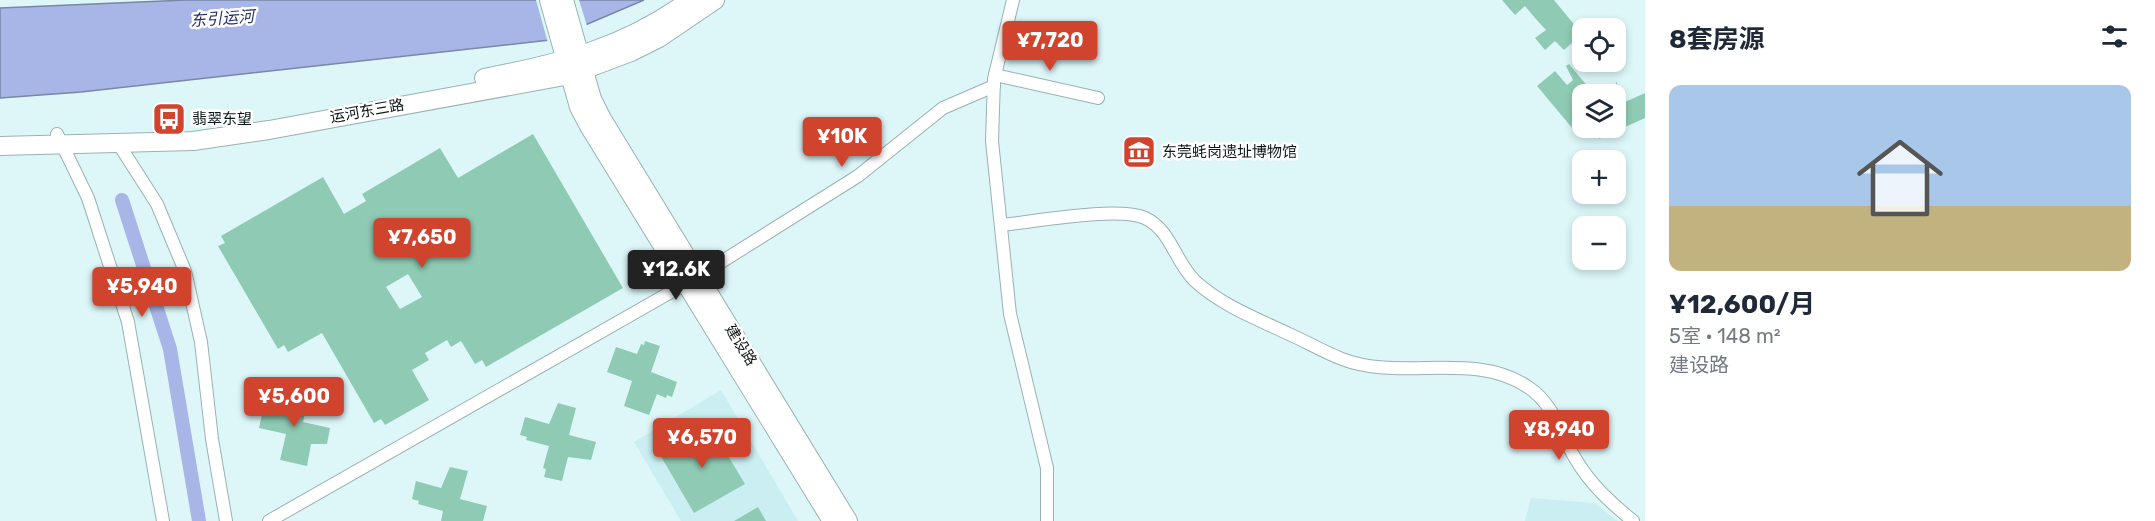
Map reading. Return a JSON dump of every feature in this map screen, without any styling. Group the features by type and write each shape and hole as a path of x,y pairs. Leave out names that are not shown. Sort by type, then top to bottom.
{"street":[{"path":"549,0 568,41"},
{"path":"564,0 568,41"},
{"name":"运河东三路","path":"0,136 118,143 193,141 269,130 575,66 654,23 690,0"},
{"name":"运河东三路","path":"0,146 59,139 190,130 244,123 575,66 612,62 659,38 715,0"},
{"path":"1013,0 994,80 992,141 1010,314 1047,468 1047,521"},
{"name":"建设路","path":"568,41 575,66 579,107 589,126 692,279 849,521"},
{"path":"269,521 692,279 858,176 943,108 994,80 1098,98"},
{"path":"59,139 87,198 128,322 163,521"},
{"path":"118,143 158,204 185,271 201,342 212,439 226,521"},
{"path":"1001,225 1113,214 1137,215 1160,229 1191,277 1230,306 1342,359 1374,366 1477,369 1507,376 1526,386 1541,398 1557,421 1574,456 1590,480 1633,521"},
{"name":"建设路","path":"692,279 831,521"}],"shaded area":[{"path":"721,390 798,521 681,521 634,442"},
{"path":"1531,498 1594,503 1618,521 1525,521"}],"water":[{"name":"东引运河","path":"186,0 644,0 550,40 81,92 0,98 0,8"}],"pier":[{"path":"536,0 579,0 588,29 548,43"}],"building":[{"path":"1502,0 1554,0 1572,22 1572,43 1564,50 1555,41 1545,50 1535,38 1546,30 1525,6 1515,15"},
{"path":"1569,64 1572,72 1576,72 1586,84 1572,84 1572,128 1537,86 1555,71 1567,85 1573,80 1566,66"},
{"path":"1645,93 1645,118 1626,127 1626,102"},
{"path":"533,134 623,288 486,367 482,360 475,364 461,341 451,347 447,340 425,353 429,360 412,370 429,400 385,425 381,419 374,423 322,333 288,352 284,345 278,349 218,246 225,243 221,236 323,177 344,214 366,201 362,194 440,148 458,178","holes":["408,274 422,297 400,309 386,287"]},
{"path":"645,341 660,346 651,372 677,382 672,397 667,395 666,398 657,394 649,415 624,406 632,381 607,372 616,347 637,354 641,344 644,345"},
{"path":"293,392 309,395 303,422 330,428 327,444 311,444 307,466 280,460 286,434 259,428 265,402 287,406"},
{"path":"558,403 576,408 569,435 596,442 591,460 568,457 562,481 544,477 546,469 543,468 549,446 526,440 527,437 520,435 525,417 549,424"},
{"path":"709,424 745,484 694,513 659,453"},
{"path":"450,467 468,471 460,499 487,506 483,521 441,521 443,511 418,504 419,501 412,499 416,481 441,488"},
{"path":"758,507 766,521 734,521"}],"waterway":[{"path":"122,200 170,349 199,521"}],"place":[{"name":"翡翠东望","path":"169,119"},
{"name":"东莞蚝岗遗址博物馆","path":"1139,152"}]}
